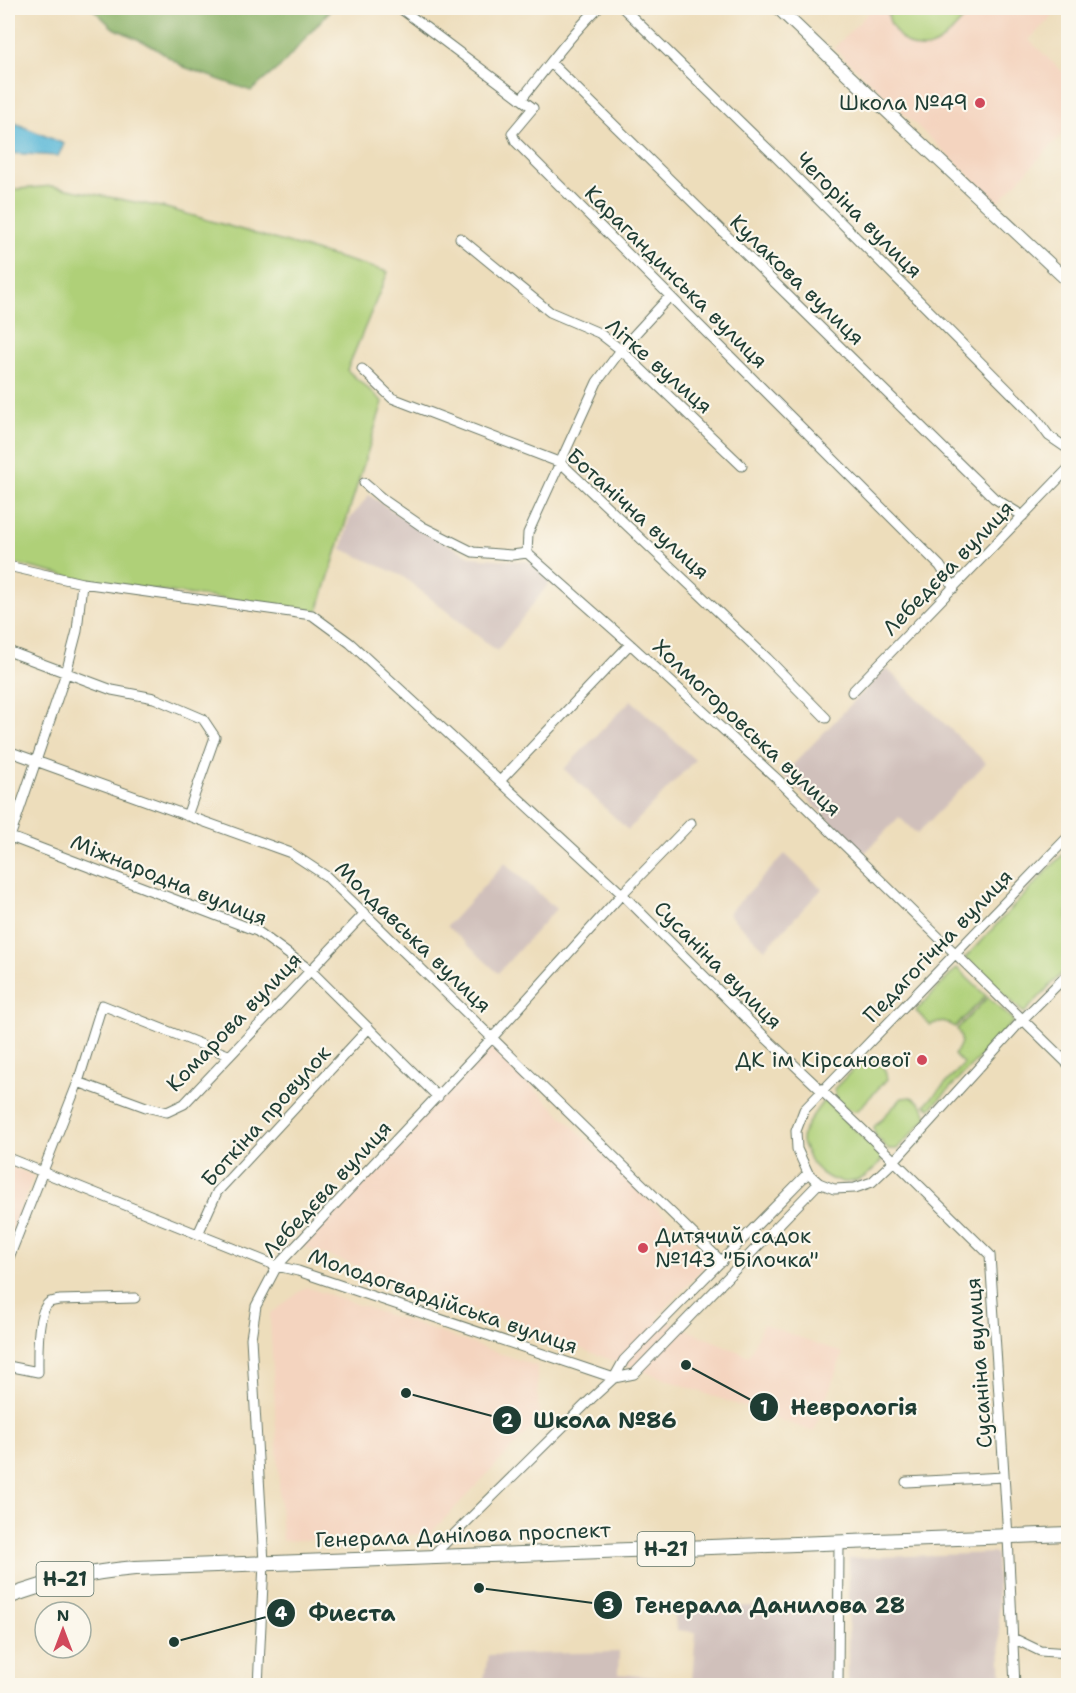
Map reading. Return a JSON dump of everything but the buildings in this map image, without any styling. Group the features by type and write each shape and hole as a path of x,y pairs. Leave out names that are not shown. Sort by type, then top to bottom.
{"main road":[{"path":"778,8 1068,281"},
{"name":"Генерала Данілова проспект","path":"8,1597 66,1578 101,1571 1068,1534"}],"street":[{"path":"400,8 522,98 577,28 598,8"},
{"name":"Чегоріна вулиця","path":"623,8 1027,408 1049,436 1068,449"},
{"name":"Кулакова вулиця","path":"551,63 994,498 1023,516"},
{"name":"Карагандинська вулиця","path":"522,98 533,108 512,133 516,142 940,566 954,588"},
{"name":"Літке вулиця","path":"460,238 550,312 599,333 621,350 742,466"},
{"path":"364,483 384,501 423,527 472,552 512,555 527,553 528,533 597,382 621,350 670,296"},
{"name":"Ботанічна вулиця","path":"362,369 392,398 561,463 767,658 826,718"},
{"name":"Лебедєва вулиця","path":"852,692 1068,469"},
{"name":"Холмогоровська вулиця","path":"527,553 776,778 1068,1064"},
{"path":"8,566 82,583 76,631 66,673 8,839"},
{"name":"Сусаніна вулиця","path":"82,583 312,615 350,643 622,894 767,1039 990,1255 1015,1686"},
{"path":"500,781 630,644"},
{"path":"8,651 112,690 154,698 203,718 215,737 188,816"},
{"name":"Молдавська вулиця","path":"8,751 291,853 326,876 722,1262"},
{"name":"Лебедєва вулиця","path":"258,1686 264,1563 251,1338 256,1306 277,1266 438,1097 622,894 691,823"},
{"name":"Педагогічна вулиця","path":"819,1183 808,1173 797,1149 796,1131 804,1110 1068,837"},
{"name":"Міжнародна вулиця","path":"8,839 257,931 310,970 438,1097"},
{"name":"Комарова вулиця","path":"78,1082 146,1107 167,1112 184,1104 364,914"},
{"path":"819,1183 834,1189 855,1188 872,1182 894,1161 1023,1019 1068,974"},
{"path":"8,1260 41,1171 78,1082 102,1005 228,1055"},
{"name":"Боткіна провулок","path":"198,1234 217,1192 369,1028"},
{"name":"Молодогвардійська вулиця","path":"8,1158 277,1266 614,1378 634,1374 819,1183"},
{"path":"431,1557 614,1378 624,1360 808,1173"},
{"path":"8,1366 38,1372 41,1320 44,1308 50,1302 135,1298"},
{"path":"906,1482 1004,1477"},
{"path":"838,1686 839,1543"},
{"path":"1013,1638 1040,1651 1068,1653"}],"shaded area":[{"name":"Школа №49","path":"873,8 1060,8 1029,40 1068,77 1068,128 998,202 834,48"},
{"path":"369,495 421,530 472,557 530,562 550,582 497,651 402,576 342,549 349,520"},
{"path":"886,668 986,763 917,834 899,817 864,854 783,775"},
{"path":"631,700 695,760 628,830 564,769"},
{"path":"785,854 822,889 765,949 728,914"},
{"path":"505,863 556,909 498,973 447,926"},
{"path":"490,1046 711,1260 657,1317 749,1356 763,1324 843,1353 814,1432 302,1246"},
{"path":"8,1165 34,1176 8,1240"},
{"path":"306,1287 537,1366 539,1420 430,1534 282,1541 270,1314"},
{"path":"996,1553 1002,1685 848,1685 849,1558"},
{"path":"834,1604 832,1685 483,1685 488,1655 619,1652 618,1674 692,1680 696,1632 676,1630 674,1608"}],"green space":[{"path":"92,8 332,8 282,65 251,91 184,67 150,45 112,27"},
{"path":"888,8 973,8 950,34 932,47 922,48 912,46 898,35 890,20"},
{"path":"52,186 166,208 388,272 347,370 383,402 318,611 92,582 8,562 8,190"},
{"path":"1068,849 1068,967 1024,1013 965,958"},
{"path":"957,968 986,996 955,1027 943,1021 930,1025 916,1011"},
{"path":"988,997 1014,1021 930,1109 925,1105 964,1064 954,1055 961,1042 957,1029"},
{"path":"863,1059 880,1063 887,1079 857,1111 841,1105 834,1089"},
{"path":"911,1097 922,1105 927,1118 897,1149 888,1149 875,1135 874,1127 902,1098"},
{"path":"824,1100 884,1158 864,1177 855,1181 836,1181 821,1172 809,1158 802,1143 804,1131"}],"water":[{"path":"8,120 64,144 58,156 8,153"}],"place":[{"name":"Школа №49","path":"980,103"},
{"name":"ДК ім Кірсанової","path":"922,1060"},
{"name":"Дитячий садок №143 \"Білочка\"","path":"643,1248"},
{"name":"Неврологія","path":"686,1365"},
{"name":"Школа №86","path":"406,1393"},
{"name":"Генерала Данилова 28","path":"479,1588"},
{"name":"Фиеста","path":"174,1642"}]}
